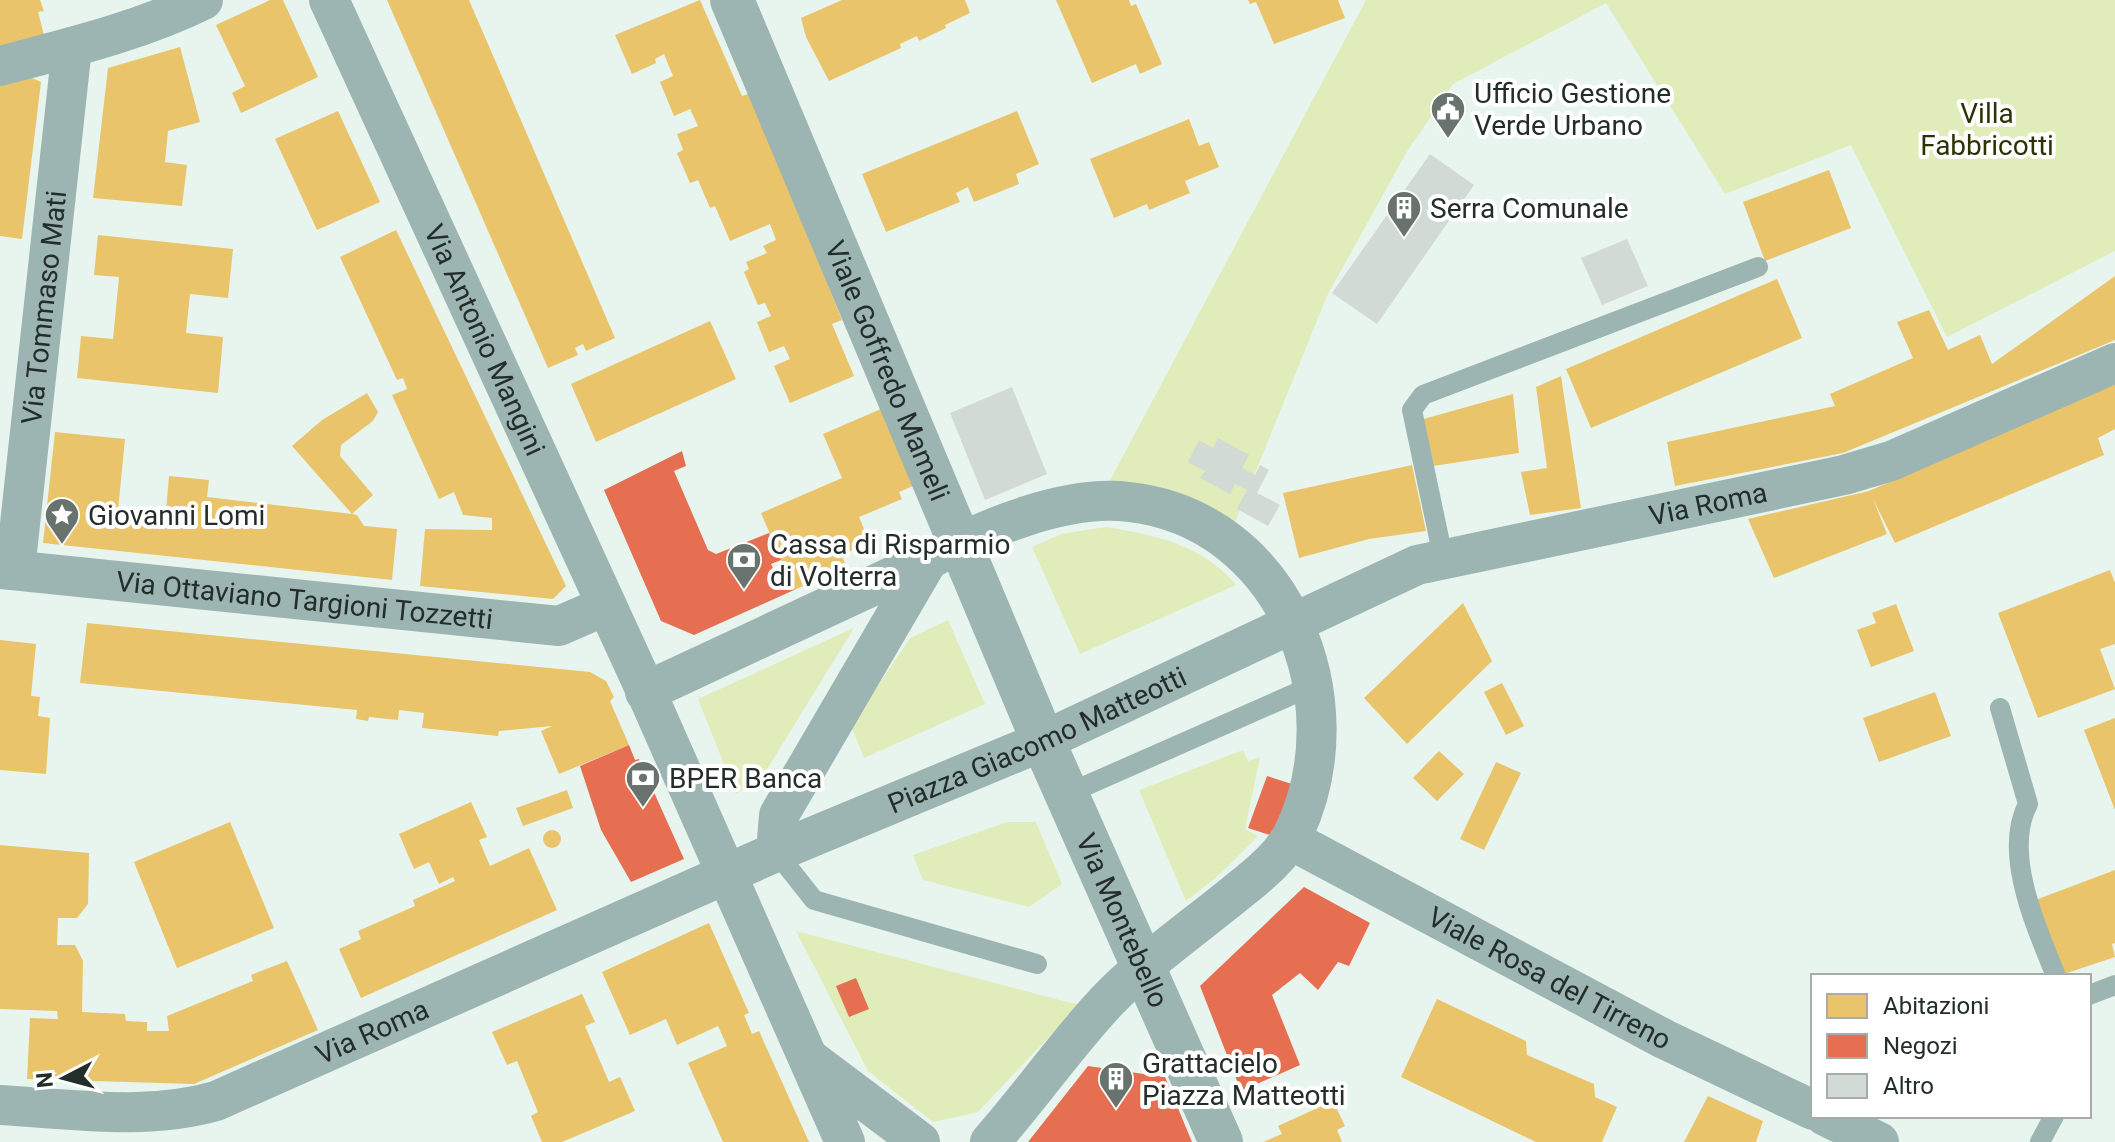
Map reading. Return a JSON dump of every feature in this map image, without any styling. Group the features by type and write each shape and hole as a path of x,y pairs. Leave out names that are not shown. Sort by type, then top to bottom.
{"street":[{"path":"0,66 72,47 181,11 203,0"},
{"name":"Via Antonio Mangini","path":"329,0 643,685"},
{"name":"Viale Goffredo Mameli","path":"732,0 945,550 1043,741"},
{"name":"Via Tommaso Mati","path":"7,570 72,47"},
{"name":"Via Roma","path":"1293,623 1417,565 1443,557 1575,534 1844,475 1891,461 2115,363"},
{"path":"845,1142 643,685 1027,516 1065,507 1128,501 1153,506 1229,538 1267,578 1293,623 1312,686 1319,748 1310,792 1293,836 1254,877 1107,1001 990,1142"},
{"path":"776,852 779,815 945,550"},
{"name":"Via Ottaviano Targioni Tozzetti","path":"7,570 559,626 605,606"},
{"name":"Piazza Giacomo Matteotti","path":"725,874 1043,741 1293,623"},
{"name":"Via Montebello","path":"1043,741 1221,1142"},
{"name":"Viale Rosa del Tirreno","path":"1293,836 1304,847 1664,1039 1811,1109"},
{"name":"Via Roma","path":"0,1105 139,1113 169,1112 216,1101 725,874"},
{"path":"809,1059 920,1142"},
{"path":"1829,1118 1879,1142"}],"lane":[{"path":"1443,557 1412,410 1423,395 1758,267"},
{"path":"1067,794 1312,686"},
{"path":"2000,708 2028,804 2019,821 2025,899 2055,974"},
{"path":"776,852 814,900 1037,964"},
{"path":"2091,994 2115,985"},
{"path":"2040,1142 2053,1118"}],"green space":[{"name":"Villa Fabbricotti","path":"1366,0 2115,0 2115,251 1947,337 1851,145 1725,194 1606,3 1453,84 1406,153 1327,296 1229,537 1098,503"},
{"path":"1106,527 1160,538 1194,551 1223,571 1236,585 1080,654 1032,547 1061,534"},
{"path":"948,620 985,704 864,758 851,726 910,638"},
{"path":"854,628 761,779 736,794 698,699"},
{"path":"1243,750 1248,761 1260,757 1245,829 1258,836 1219,875 1186,901 1139,790"},
{"path":"1007,822 1036,822 1062,884 1029,907 923,880 913,855"},
{"path":"796,931 1079,1005 978,1112 933,1122 868,1071"}],"building: Abitazioni":[{"path":"0,0 40,0 44,11 38,12 44,35 0,48"},
{"path":"270,0 283,0 318,77 241,113 232,93 245,86 216,25"},
{"path":"387,0 469,0 615,338 586,351 583,344 575,348 578,355 548,368"},
{"path":"700,0 742,96 751,93 842,320 832,324 854,376 790,403 774,366 790,359 784,346 769,352 757,322 771,316 765,303 758,305 744,272 749,269 746,262 767,253 763,246 776,240 770,224 730,241 715,206 710,208 698,180 690,183 677,153 683,150 677,134 698,126 690,109 674,116 660,82 673,76 664,54 655,59 656,63 632,74 615,35"},
{"path":"842,0 965,0 970,13 945,25 946,28 919,41 917,36 900,44 901,48 829,81 806,37 801,18"},
{"path":"1056,0 1129,0 1131,6 1136,4 1162,64 1140,74 1136,64 1092,83"},
{"path":"1248,0 1338,0 1345,18 1274,44 1256,2 1250,4"},
{"path":"180,47 200,122 168,131 165,162 187,165 182,206 93,198 108,68"},
{"path":"23,74 41,82 22,239 0,236 0,80"},
{"path":"338,111 380,202 317,230 275,139"},
{"path":"1017,111 1039,164 1016,174 1019,184 974,202 968,187 956,193 960,202 886,232 862,174"},
{"path":"1189,119 1199,146 1209,142 1219,167 1185,181 1190,193 1149,210 1147,204 1114,218 1090,159"},
{"path":"1829,170 1851,228 1765,261 1743,202"},
{"path":"396,230 566,586 553,599 420,586 425,529 492,530 492,518 463,515 454,492 439,499 392,395 407,389 403,378 397,380 340,257"},
{"path":"98,235 233,249 228,298 190,294 186,333 223,337 218,393 77,378 81,336 113,339 119,277 94,275"},
{"path":"2115,276 2115,340 1843,453 1675,486 1667,442 1835,406 1830,394 1913,358 1897,322 1929,310 1948,350 1980,335 1992,364"},
{"path":"1777,279 1802,338 1591,428 1566,369"},
{"path":"710,321 736,379 596,442 571,384"},
{"path":"1561,376 1581,508 1530,515 1521,472 1547,468 1536,387"},
{"path":"2115,383 2115,429 2098,438 2104,455 1895,543 1873,499 1887,534 1774,578 1748,519 1869,491"},
{"path":"367,393 378,412 373,421 341,445 340,456 373,495 352,514 292,446 322,420"},
{"path":"1513,394 1519,453 1433,466 1420,420"},
{"path":"881,409 913,486 899,492 902,499 859,517 870,543 841,555 847,567 794,590 761,513 842,478 823,434"},
{"path":"55,432 125,439 117,521 143,524 144,510 166,512 169,476 209,480 207,497 352,514 357,515 364,526 397,529 392,580 43,543"},
{"path":"1412,465 1426,531 1369,539 1299,558 1283,493"},
{"path":"2110,570 2115,583 2115,644 2100,649 2115,689 2038,718 1998,613"},
{"path":"1463,603 1492,661 1407,744 1364,698"},
{"path":"1896,604 1914,651 1871,667 1857,630 1876,623 1872,613"},
{"path":"87,623 590,672 606,681 614,697 610,701 629,745 559,774 541,731 552,726 499,731 498,736 422,728 424,713 399,710 398,720 369,717 368,721 356,719 357,710 80,683"},
{"path":"0,640 36,644 31,696 40,697 38,716 50,718 46,774 0,770"},
{"path":"1502,683 1524,726 1506,735 1484,692"},
{"path":"1935,692 1951,736 1879,762 1863,718"},
{"path":"2115,718 2115,810 2084,730"},
{"path":"1439,751 1464,774 1437,801 1413,778"},
{"path":"1496,762 1521,773 1484,850 1460,839"},
{"path":"567,790 573,808 523,826 516,808"},
{"path":"471,802 487,837 479,840 490,866 529,848 557,910 361,998 339,949 361,939 358,931 415,906 413,900 455,881 453,877 439,884 429,862 414,869 399,834"},
{"path":"230,822 274,928 177,968 134,862"},
{"path":"552,830 561,839 552,848 543,839"},
{"path":"0,845 89,853 88,904 77,918 58,918 57,945 75,945 83,961 82,1012 125,1014 126,1021 147,1022 147,1031 169,1031 167,1016 253,981 251,975 287,961 318,1030 194,1084 27,1079 30,1018 58,1019 57,1011 0,1009"},
{"path":"2115,870 2115,943 2112,944 2115,957 2057,974 2030,902"},
{"path":"709,923 749,1013 744,1015 752,1034 759,1031 809,1142 723,1142 688,1063 727,1046 718,1026 677,1045 666,1019 630,1035 602,972"},
{"path":"582,994 595,1022 585,1026 609,1082 620,1077 635,1111 562,1142 542,1142 531,1116 538,1112 517,1061 507,1065 492,1032"},
{"path":"1437,999 1526,1041 1527,1055 1594,1084 1595,1097 1617,1107 1602,1142 1536,1142 1401,1077"},
{"path":"1708,1096 1763,1121 1756,1142 1684,1142"},
{"path":"1333,1101 1345,1126 1337,1130 1342,1142 1263,1142 1282,1134 1278,1126"}],"building: Negozi":[{"path":"682,451 686,466 674,471 708,550 716,554 769,533 781,560 771,564 774,570 783,566 794,590 694,635 661,621 604,490"},
{"path":"629,745 635,760 639,759 684,859 631,882 601,830 580,766"},
{"path":"1267,776 1295,785 1276,837 1248,828"},
{"path":"1304,887 1370,923 1349,966 1338,962 1318,990 1300,973 1272,995 1300,1065 1241,1091 1200,986"},
{"path":"856,978 869,1009 849,1017 836,986"},
{"name":"Grattacielo Piazza Matteotti","path":"1088,1066 1165,1077 1192,1142 1028,1142"}],"building: Altro":[{"name":"Serra Comunale","path":"1430,154 1474,185 1377,324 1332,293"},
{"path":"1627,239 1648,286 1602,305 1581,258"},
{"path":"1012,387 1047,474 985,500 950,413"},
{"path":"1218,438 1249,455 1242,468 1255,475 1260,465 1269,470 1257,493 1280,505 1268,526 1237,509 1247,490 1235,484 1230,494 1200,478 1205,471 1188,462 1199,440 1213,448"}],"place":[{"name":"Ufficio Gestione Verde Urbano","path":"1448,140"},
{"name":"Serra Comunale","path":"1404,239"},
{"name":"Giovanni Lomi","path":"62,546"},
{"name":"Cassa di Risparmio di Volterra","path":"744,591"},
{"name":"BPER Banca","path":"643,809"},
{"name":"Grattacielo Piazza Matteotti","path":"1116,1110"}]}
